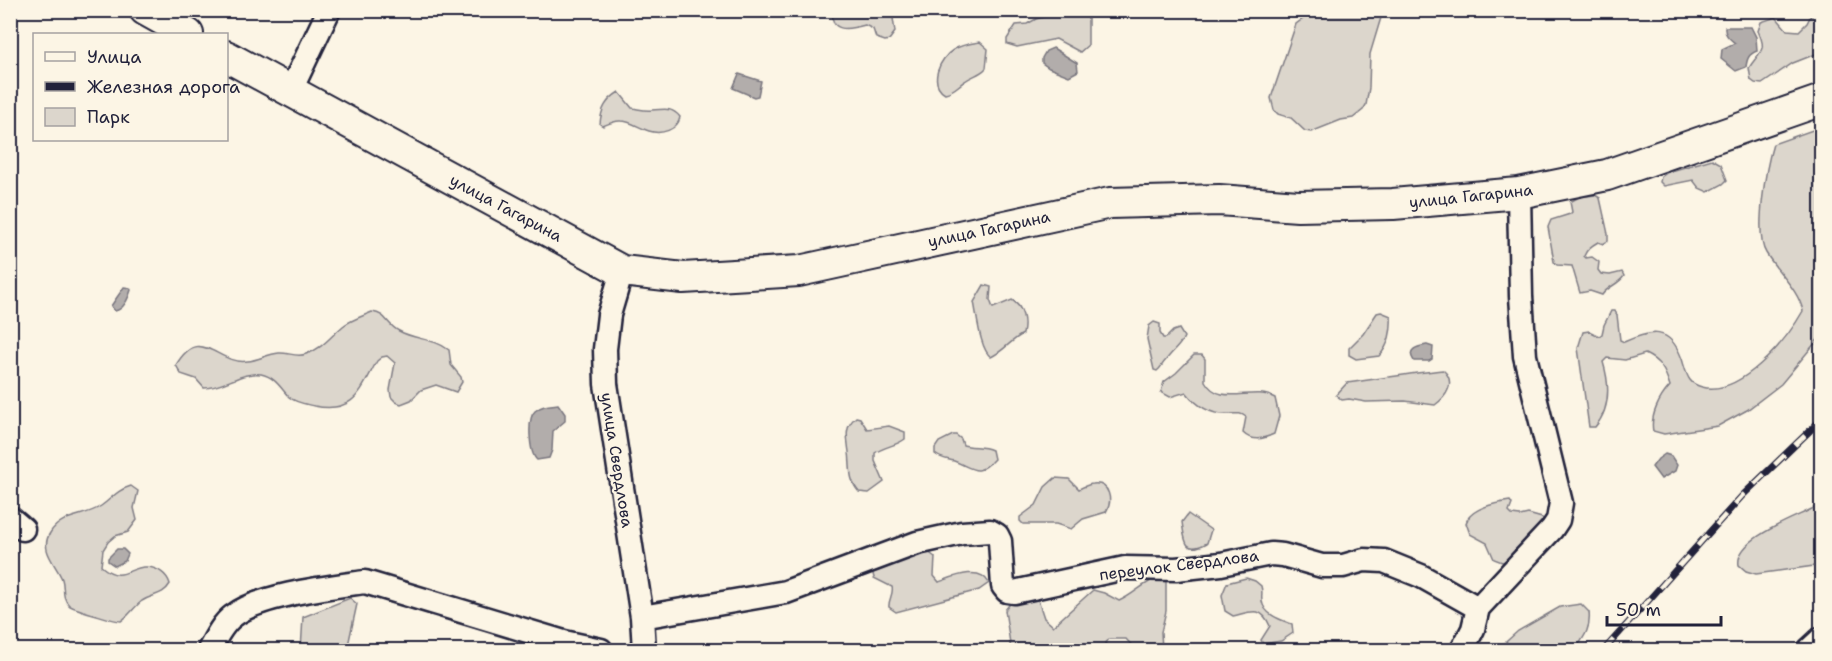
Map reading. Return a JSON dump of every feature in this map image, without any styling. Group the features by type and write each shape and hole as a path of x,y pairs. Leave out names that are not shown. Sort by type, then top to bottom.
{"main road":[{"path":"146,10 186,33"},
{"name":"улица Гагарина","path":"228,57 622,271 683,278 799,271 1110,203 1199,200 1298,206 1393,204 1519,193 1607,175 1808,104"}],"street":[{"path":"290,92 329,10"},
{"path":"1462,651 1473,629 1478,608 1552,529 1558,520 1561,503 1525,356 1519,193"},
{"name":"улица Свердлова","path":"622,271 609,315 605,349 606,384 642,617 644,651"},
{"name":"переулок Свердлова","path":"642,617 786,592 917,543 962,533 990,531 997,535 1000,541 1003,586 1007,591 1014,592 1125,568 1176,569 1283,555 1322,566 1343,566 1364,560 1384,561 1421,576 1478,608"},
{"path":"209,651 216,636 231,617 251,604 333,586 365,582 601,651"}],"green space":[{"path":"833,11 894,11 895,32 889,40 885,41 876,38 873,29 865,25 853,28 837,27 834,23"},
{"path":"1064,11 1088,11 1088,45 1080,52 1056,39 1017,47 1007,44 1007,39 1016,25 1027,24"},
{"path":"1319,11 1383,11 1370,54 1366,105 1353,118 1341,120 1311,132 1305,131 1291,118 1278,114 1274,110 1271,98 1296,24"},
{"path":"1813,11 1821,11 1821,52 1793,63 1762,84 1751,80 1749,68 1762,47 1758,31 1761,22 1776,17 1787,30 1799,31 1807,23"},
{"path":"980,42 988,49 986,68 954,90 945,93 937,83 940,64 956,48"},
{"path":"619,92 632,108 670,110 680,117 679,121 672,128 659,132 649,131 625,121 616,121 603,126 600,124 603,109"},
{"path":"1821,127 1821,336 1781,384 1747,410 1718,426 1664,434 1653,431 1652,425 1656,407 1670,386 1661,367 1645,354 1625,360 1607,358 1603,362 1608,388 1604,412 1595,427 1589,427 1578,348 1583,332 1589,331 1599,336 1602,334 1611,311 1615,311 1617,315 1620,340 1624,342 1651,333 1665,336 1677,348 1690,380 1702,387 1717,388 1731,384 1746,375 1774,351 1785,337 1803,311 1797,295 1766,253 1763,244 1761,216 1767,168 1773,144"},
{"path":"1712,159 1721,164 1727,180 1708,192 1699,188 1693,180 1664,186 1660,182 1661,177 1668,172"},
{"path":"1595,195 1600,198 1608,241 1603,244 1596,243 1584,256 1592,257 1599,262 1598,270 1601,274 1610,275 1622,272 1624,276 1602,295 1590,291 1580,293 1572,266 1557,265 1554,262 1548,227 1551,220 1572,212 1570,202 1579,197"},
{"path":"984,285 991,287 990,300 993,308 1012,300 1019,306 1024,319 1023,334 991,357 984,347 974,302"},
{"path":"372,312 384,317 399,331 437,343 449,350 451,365 461,377 462,382 456,392 436,385 421,390 411,400 401,404 396,402 391,397 390,390 395,363 387,356 377,361 354,398 339,407 328,408 295,401 266,375 247,375 204,388 196,379 181,374 176,365 193,347 210,349 237,361 248,361 279,353 303,355 322,346 346,324"},
{"path":"1381,312 1391,316 1391,327 1385,348 1379,356 1356,359 1349,355 1349,348 1363,334 1377,313"},
{"path":"1154,322 1160,324 1160,333 1163,338 1179,329 1184,337 1157,371 1154,370 1147,339 1149,326"},
{"path":"1194,355 1202,355 1205,359 1205,381 1211,389 1228,395 1257,394 1275,398 1279,416 1274,434 1262,438 1250,438 1243,433 1246,417 1244,415 1210,411 1199,405 1186,392 1170,397 1161,392 1164,382"},
{"path":"1443,370 1450,384 1446,394 1435,405 1405,401 1342,400 1336,395 1347,383"},
{"path":"856,417 860,418 867,429 889,426 905,432 905,439 875,453 875,461 884,482 869,493 859,492 853,483 851,473 847,433"},
{"path":"953,435 961,439 963,445 992,450 994,459 983,468 975,470 935,454 935,448 939,442"},
{"path":"1055,478 1069,479 1079,489 1091,484 1103,486 1109,498 1106,512 1083,519 1071,529 1056,524 1023,524 1020,517 1036,505 1045,487"},
{"path":"131,486 138,491 134,508 137,520 128,532 115,536 108,542 103,550 101,566 115,574 126,573 141,567 151,568 164,574 170,584 161,593 142,601 121,621 69,605 64,596 62,579 46,545 50,533 61,522 94,510 118,492"},
{"path":"1510,501 1512,504 1509,512 1512,515 1528,514 1542,518 1544,522 1510,560 1502,562 1494,559 1487,543 1470,534 1466,523 1468,518 1478,510"},
{"path":"1814,508 1821,510 1821,565 1756,574 1746,571 1739,565 1740,555 1756,538"},
{"path":"1188,514 1211,530 1207,543 1194,547 1187,544 1182,522"},
{"path":"924,549 935,557 934,576 939,582 973,573 985,578 989,583 979,590 896,612 889,607 892,587 874,578 872,570"},
{"path":"1162,576 1166,581 1166,611 1161,632 1162,650 1136,650 1126,639 1109,639 1105,644 1105,650 1011,650 1005,610 1013,600 1037,597 1044,618 1053,626 1093,590 1119,601"},
{"path":"1246,578 1261,586 1263,606 1274,616 1292,624 1293,633 1281,641 1263,644 1261,640 1270,626 1263,615 1250,612 1233,616 1225,611 1222,595 1227,583"},
{"path":"350,598 357,604 347,650 301,650 303,617"},
{"path":"1581,604 1589,612 1589,623 1575,650 1497,650 1518,631 1560,607"}],"shaded area":[{"path":"1725,27 1751,27 1756,37 1757,51 1749,57 1746,67 1736,71 1721,59 1722,49 1735,43 1726,35"},
{"path":"1053,48 1077,63 1078,71 1069,76 1042,63 1046,51"},
{"path":"739,74 761,81 758,96 754,97 733,88"},
{"path":"124,287 130,288 130,293 123,306 115,311 111,306"},
{"path":"1427,345 1433,347 1432,359 1414,361 1412,351"},
{"path":"558,404 565,414 565,421 553,431 549,458 537,460 531,443 532,415 540,408"},
{"path":"1665,454 1671,456 1677,465 1675,471 1661,479 1652,467"},
{"path":"117,549 123,549 128,554 125,561 115,566 108,561 108,558"}],"railway":[{"path":"1604,650 1742,496 1822,419"}]}
